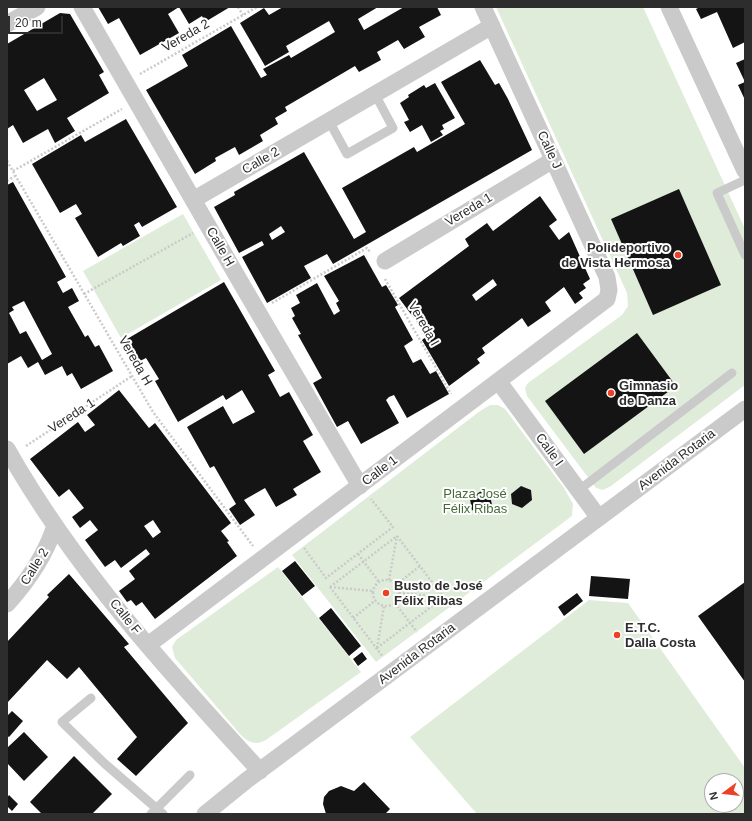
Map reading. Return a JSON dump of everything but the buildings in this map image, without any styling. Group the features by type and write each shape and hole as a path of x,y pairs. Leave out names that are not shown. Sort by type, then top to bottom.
{"street":[{"path":"7,24 37,7"},
{"name":"Calle H","path":"82,7 360,486"},
{"name":"Calle J","path":"483,7 607,277 609,295"},
{"path":"669,7 745,171"},
{"name":"Calle 2","path":"193,200 492,26"},
{"name":"Vereda 1","path":"380,264 553,160"},
{"name":"Calle 1","path":"148,645 600,306 609,295"},
{"name":"Calle I","path":"499,382 599,518"},
{"name":"Avenida Rotaria","path":"205,814 260,770 745,409"},
{"name":"Calle F","path":"9,453 55,526 115,606 197,702 260,770"},
{"name":"Calle 2","path":"7,604 21,589 40,561 49,544 55,526"}],"lane":[{"path":"329,121 347,154 394,128 375,94"},
{"path":"745,180 717,193 745,255"},
{"path":"579,490 732,373"},
{"path":"91,698 62,722 157,812 190,775"}],"path":[{"path":"238,7 243,15"},
{"name":"Vereda 2","path":"125,82 257,7"},
{"path":"13,172 136,101"},
{"name":"Vereda H","path":"7,161 153,412 263,559"},
{"path":"7,181 16,176"},
{"path":"84,294 208,225"},
{"name":"Vereda I","path":"258,311 368,248 380,264 461,410"},
{"name":"Vereda 1","path":"9,453 132,376"},
{"path":"294,535 326,578 393,527 360,486"},
{"path":"397,536 461,620"},
{"path":"330,587 397,536"},
{"path":"389,580 397,536"},
{"path":"358,554 379,582"},
{"path":"396,584 420,566"},
{"path":"389,580 396,584 399,593 395,603 384,606 376,600 373,591 379,582 389,580"},
{"path":"330,587 373,591"},
{"path":"330,587 394,671"},
{"path":"399,593 444,597"},
{"path":"377,648 444,597"},
{"path":"354,618 376,600"},
{"path":"395,603 427,646"},
{"path":"377,648 384,606"}],"green space":[{"name":"Polideportivo de Vista Hermosa","path":"496,7 643,7 745,229 745,385 611,486 603,490 596,488 527,396 525,388 528,383 622,315 628,306 627,293"},
{"path":"183,214 221,280 121,338 83,271"},
{"name":"Plaza José Félix Ribas","path":"490,405 498,405 505,409 564,488 573,504 572,516 376,662 292,555 480,411"},
{"path":"278,567 361,672 266,740 255,743 249,741 240,734 175,658 172,647 176,640"},
{"path":"589,600 628,603 745,768 745,814 477,814 410,737"}],"place":[{"name":"Polideportivo de Vista Hermosa","path":"678,255"},
{"name":"Gimnasio de Danza","path":"611,393"},
{"name":"Busto de José Félix Ribas","path":"386,593"},
{"name":"E.T.C. Dalla Costa","path":"617,635"}]}
